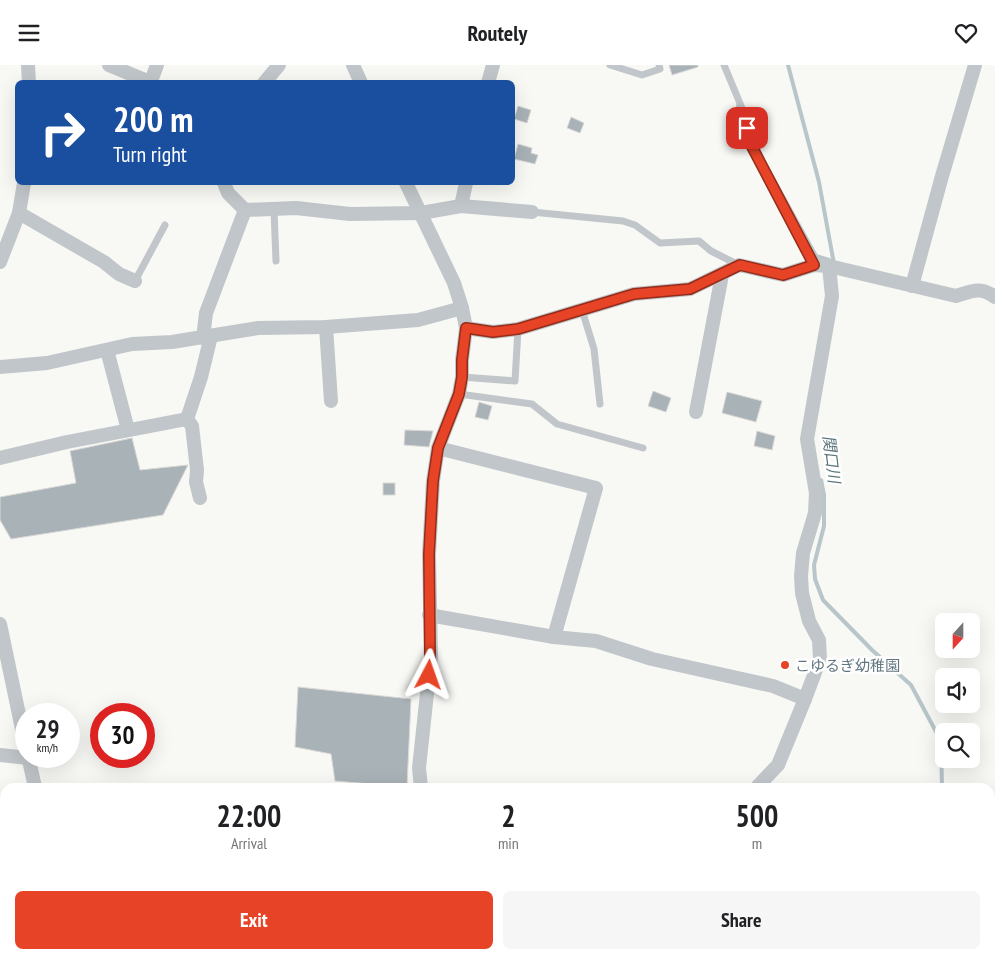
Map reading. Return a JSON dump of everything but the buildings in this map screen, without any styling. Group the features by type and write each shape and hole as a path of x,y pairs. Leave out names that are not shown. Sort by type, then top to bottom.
{"street":[{"path":"28,65 29,80"},
{"path":"109,65 147,80"},
{"path":"153,80 157,65"},
{"path":"266,80 279,65"},
{"path":"353,65 360,80"},
{"path":"489,80 492,65"},
{"path":"912,286 975,65"},
{"path":"0,262 19,213 24,185"},
{"path":"225,185 228,193 245,210 296,209 350,214 421,213 461,206 532,213"},
{"path":"407,185 454,283 466,328 459,394 438,448 433,481 429,554 430,656 419,768 421,783"},
{"path":"461,206 466,185"},
{"path":"187,419 201,377 207,337 206,313 245,210"},
{"path":"19,213 104,262 119,274 135,281"},
{"path":"466,328 493,332 518,329 634,294 690,289 740,265 783,275 814,265 835,267 956,296 976,289 983,290 995,297"},
{"path":"761,783 778,765 820,659 819,640 809,621 802,593 801,576 803,553 815,513 816,493 807,439 832,296 835,267"},
{"path":"696,412 722,275"},
{"path":"0,367 47,363 132,345 207,337 258,328 326,327 418,320 462,308"},
{"path":"326,327 331,401"},
{"path":"107,350 128,430"},
{"path":"0,458 67,442 187,419"},
{"path":"187,419 192,426 197,470 196,482 200,498"},
{"path":"438,448 596,488 554,637"},
{"path":"430,615 554,637 596,641 652,659 773,686 805,699"},
{"path":"0,624 17,703"},
{"path":"0,755 15,754"},
{"path":"31,768 34,783"}],"lane":[{"path":"610,65 642,75 660,69 659,65"},
{"path":"724,65 744,113 750,143 814,265"},
{"path":"274,210 276,261"},
{"path":"532,213 623,221 635,225 660,243 699,241 711,251 740,265"},
{"path":"135,281 165,225"},
{"path":"582,310 594,349 600,404"},
{"path":"462,377 515,381 518,329"},
{"path":"459,394 532,404 557,423 643,448"}],"waterway":[{"name":"関口川","path":"788,65 819,182 834,264"},
{"path":"738,106 743,126"},
{"path":"753,138 764,162 816,256 829,260"},
{"name":"関口川","path":"821,480 824,495 824,526 814,565 815,579 823,600 872,650 911,685 941,741 942,783"}],"place":[{"name":"こゆるぎ幼稚園","path":"785,665"}],"route":[{"path":"429,675 429,554 433,481 442,434 459,394 466,328 493,332 518,329 634,294 690,289 740,265 783,275 814,265 750,143 747,128"}]}
